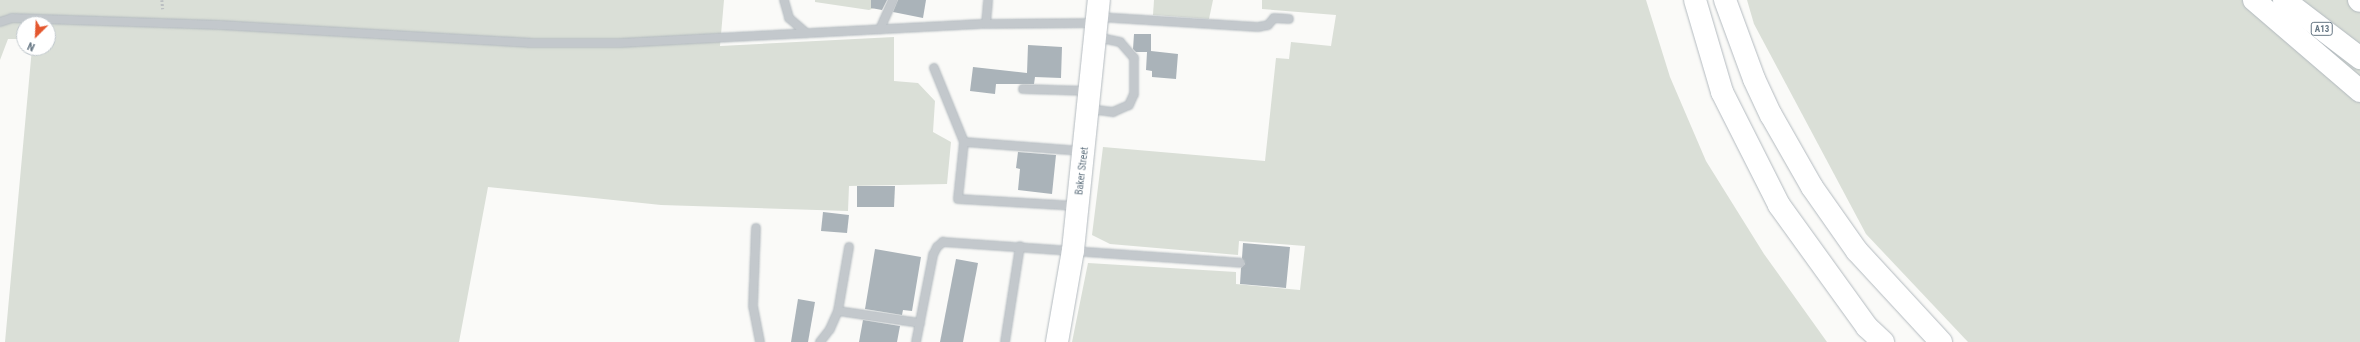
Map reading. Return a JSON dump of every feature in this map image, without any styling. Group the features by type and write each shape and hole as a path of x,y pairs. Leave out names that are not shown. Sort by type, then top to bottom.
{"main road":[{"path":"1695,0 1722,92 1779,205 1867,327 1883,342"},
{"path":"1725,0 1760,91 1812,188 1857,252 1905,306 1941,342"},
{"path":"2254,0 2360,91"},
{"name":"A13","path":"2284,0 2360,58"},
{"name":"Baker Street","path":"1057,342 1073,250 1090,100 1097,19"}],"lane":[{"path":"784,0 789,18 806,33"},
{"path":"880,30 893,0"},
{"path":"986,24 988,0"},
{"path":"0,22 12,18 220,25 529,43 620,43 1097,19 1258,27 1268,24 1274,18 1289,19"},
{"path":"1023,89 1090,100 1113,112 1129,105 1134,94 1134,58 1097,19"},
{"path":"934,68 964,142 958,199 1078,206"},
{"path":"964,142 1084,151"},
{"path":"756,228 753,306 760,342"},
{"path":"916,342 933,255 940,243 948,241 1240,263"},
{"path":"1005,342 1020,246"},
{"path":"820,342 830,329 838,311 850,247"},
{"path":"838,311 920,322"}],"shaded area":[{"path":"0,0 724,0 720,46 894,37 894,81 918,83 935,101 933,132 951,142 947,184 849,186 848,211 661,205 488,187 459,342 5,342 31,56 56,56 56,16 16,16 16,39 8,39 0,60"},
{"path":"815,0 878,0 877,7 869,10 815,2"},
{"path":"1154,0 1213,0 1209,19 1153,15"},
{"path":"1262,0 1646,0 1670,77 1706,161 1764,254 1827,342 1072,342 1088,263 1236,272 1236,284 1300,290 1305,246 1239,241 1238,255 1110,244 1092,235 1103,147 1265,161 1276,58 1289,59 1291,42 1331,46 1336,15 1262,9"},
{"path":"1747,0 2360,0 2360,342 1968,342 1866,234 1754,24"}],"building":[{"path":"871,0 887,0 882,10 871,8"},
{"path":"898,0 926,0 923,18 893,12"},
{"path":"1134,34 1151,34 1151,51 1178,54 1176,79 1152,77 1152,71 1146,70 1147,52 1136,52 1133,49"},
{"path":"1028,45 1062,47 1061,78 1035,77 1034,84 996,84 995,94 970,91 973,67 1027,73"},
{"path":"1018,152 1056,155 1052,194 1018,190 1020,169 1016,168"},
{"path":"857,186 895,186 894,207 857,207"},
{"path":"823,212 849,215 847,233 821,231"},
{"path":"1243,243 1290,247 1286,288 1240,284 1241,268 1245,264 1242,258"},
{"path":"875,249 921,257 912,311 903,310 902,315 865,309"},
{"path":"956,259 978,263 963,342 940,342"},
{"path":"798,299 815,302 808,342 791,342"},
{"path":"863,320 900,326 897,342 859,342"}]}
